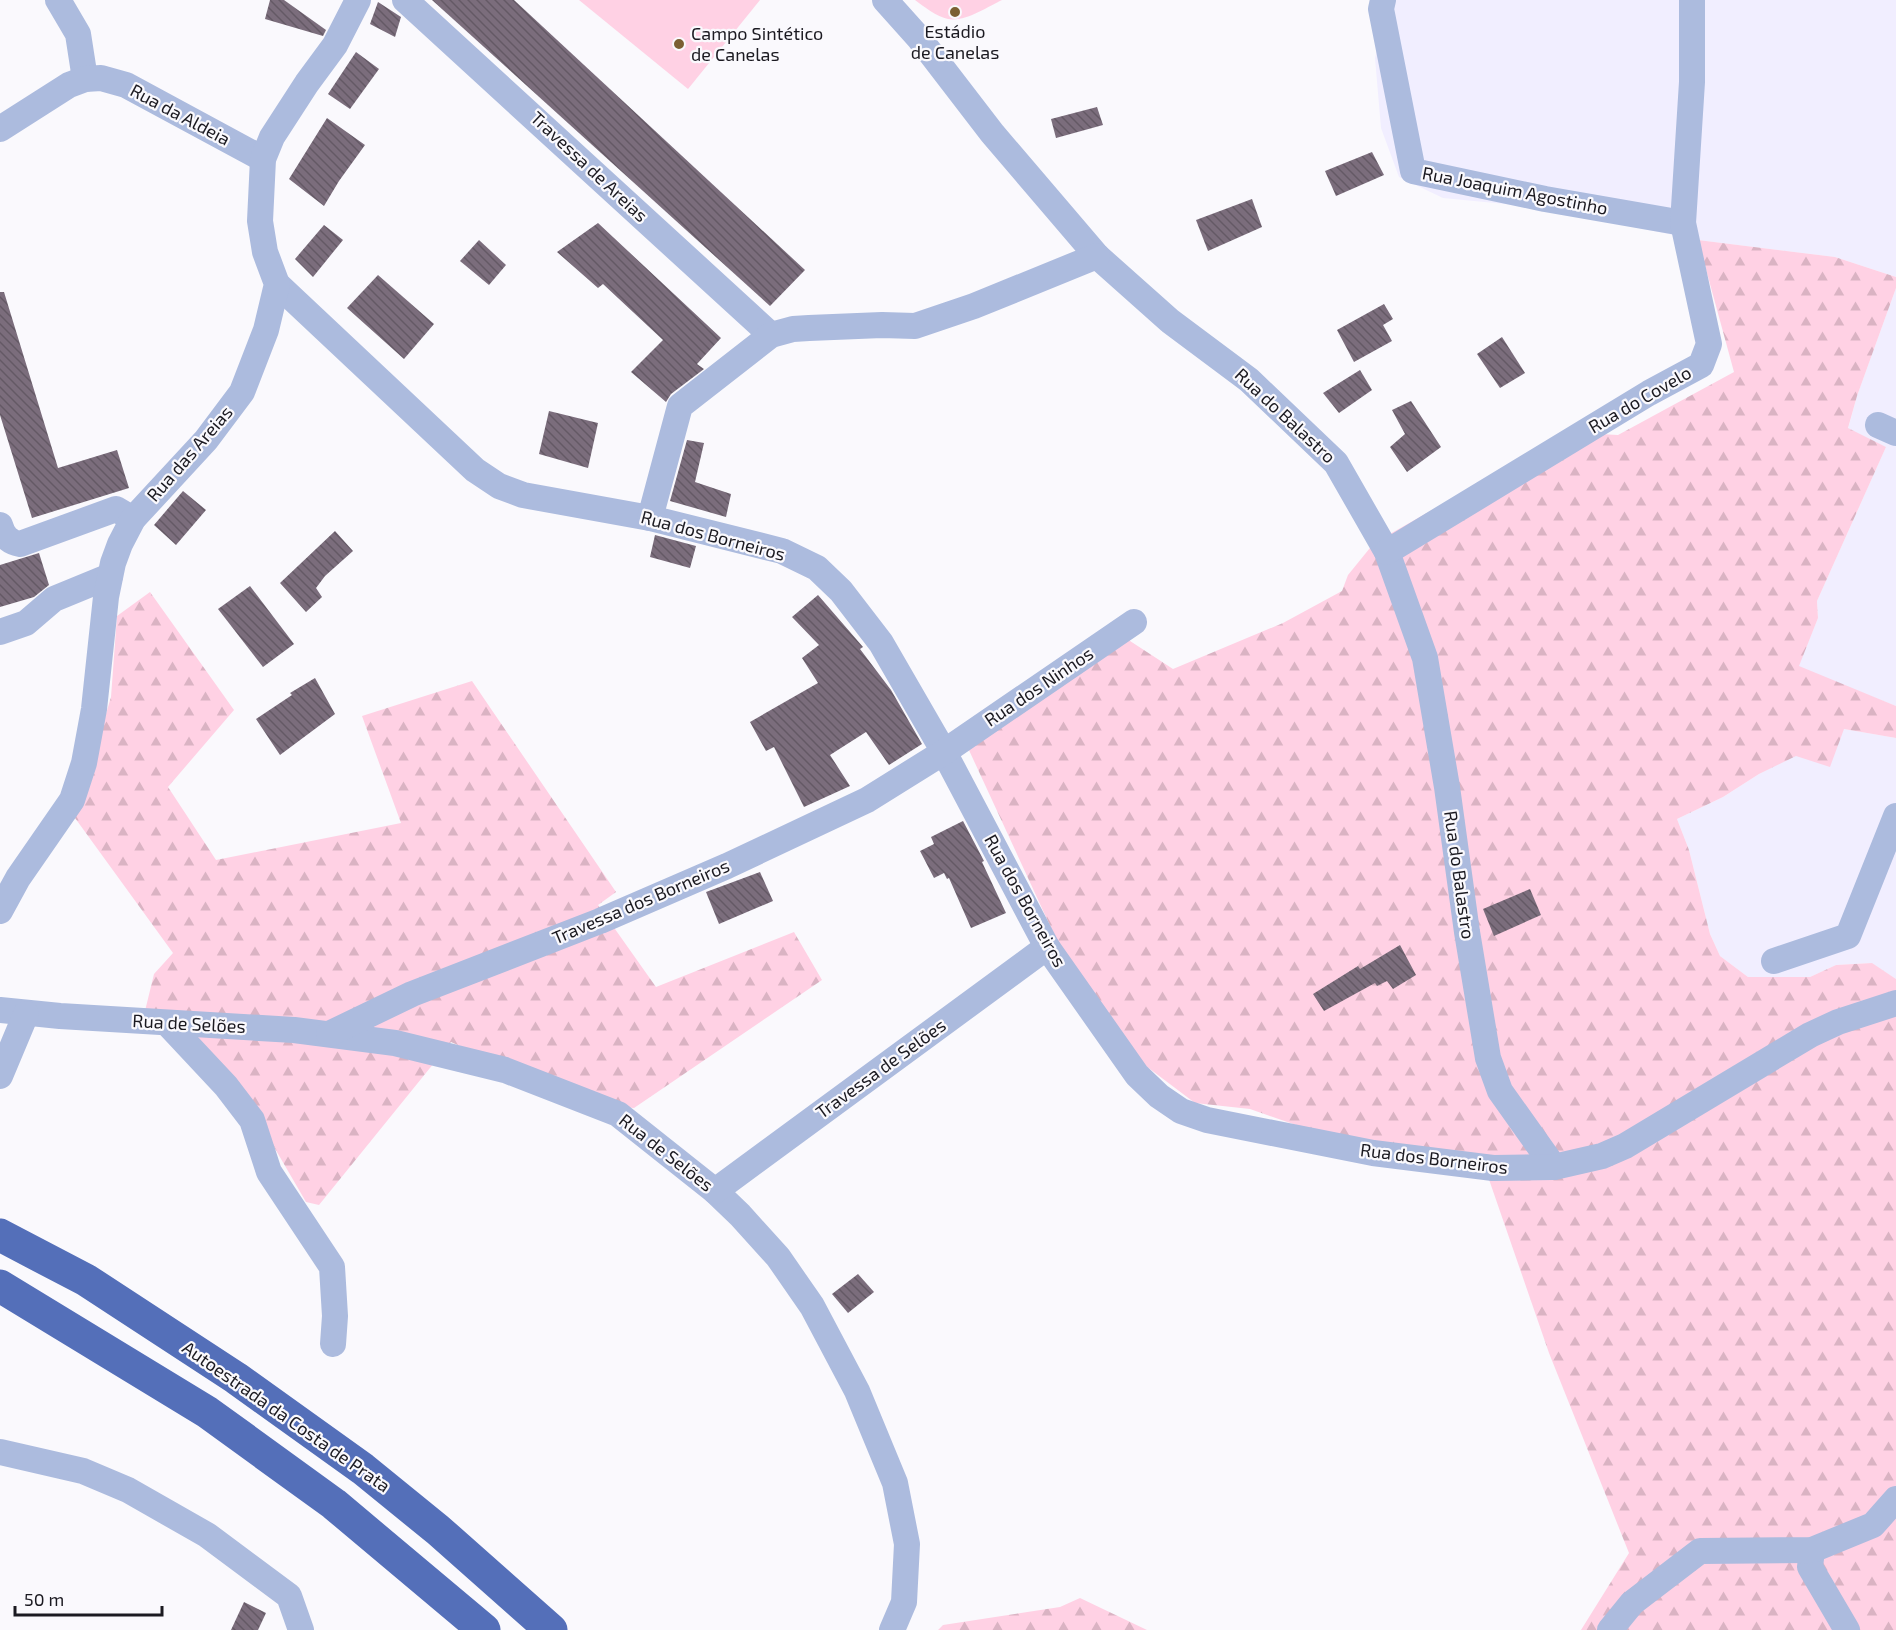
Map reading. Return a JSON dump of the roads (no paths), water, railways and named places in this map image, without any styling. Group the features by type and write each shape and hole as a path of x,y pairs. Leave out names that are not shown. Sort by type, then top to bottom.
{"highway":[{"name":"Autoestrada da Costa de Prata","path":"0,1235 96,1287 236,1378 363,1469 438,1530 551,1630"},
{"path":"0,1286 207,1412 334,1504 484,1630"}],"street":[{"path":"0,129 69,85 85,79 78,34 58,0"},
{"path":"277,284 265,252 260,221 263,159 272,137 307,82 335,45 358,0"},
{"name":"Travessa de Areias","path":"405,0 771,335"},
{"name":"Rua do Balastro","path":"885,0 919,38 992,133 1097,256 1170,321 1250,380 1336,463 1387,552 1425,658 1488,1058 1500,1091 1554,1167"},
{"name":"Rua Joaquim Agostinho","path":"1383,0 1381,9 1413,171 1545,199 1683,224"},
{"name":"Rua do Covelo","path":"1387,552 1649,393 1701,365 1709,344 1683,224 1692,82 1692,0"},
{"name":"Rua da Aldeia","path":"85,79 101,78 126,85 263,159"},
{"path":"650,518 680,406 771,335 801,329 882,325 915,326 974,306 1097,256"},
{"name":"Rua dos Borneiros","path":"277,284 475,470 499,486 523,495 650,518 782,551 817,568 841,591 881,643 944,752 1047,947 1137,1074 1159,1096 1181,1111 1207,1120 1373,1153 1493,1168 1554,1167 1602,1156 1625,1146 1810,1035 1838,1022 1896,1003"},
{"name":"Rua das Areias","path":"0,911 18,878 72,800 84,763 94,709 101,630 110,576 120,544 133,519 206,440 242,392 266,330 277,284"},
{"path":"0,525 2,532 10,542 20,544 116,509 133,519"},
{"path":"0,632 26,623 54,599 110,576"},
{"name":"Rua dos Ninhos","path":"944,752 1134,622"},
{"name":"Travessa dos Borneiros","path":"329,1034 412,994 600,921 727,866 867,800 944,752"},
{"path":"1774,961 1848,936 1896,816"},
{"name":"Travessa de Selões","path":"715,1191 1047,947"},
{"name":"Rua de Selões","path":"0,1010 26,1014 168,1024 294,1030 395,1043 505,1070 618,1114 715,1191 778,1257 812,1305 856,1391 895,1483 907,1544 904,1602 892,1630"},
{"path":"0,1076 26,1014"},
{"path":"168,1024 226,1086 252,1120 269,1172 332,1267 335,1317 333,1344"},
{"path":"0,1452 83,1471 128,1490 207,1535 289,1596 301,1630"},
{"path":"1610,1630 1632,1603 1700,1551 1812,1550 1873,1525 1896,1499"},
{"path":"1812,1550 1810,1568 1847,1630"}],"place":[{"name":"Estádio de Canelas","path":"955,12"},
{"name":"Campo Sintético de Canelas","path":"679,44"}]}
